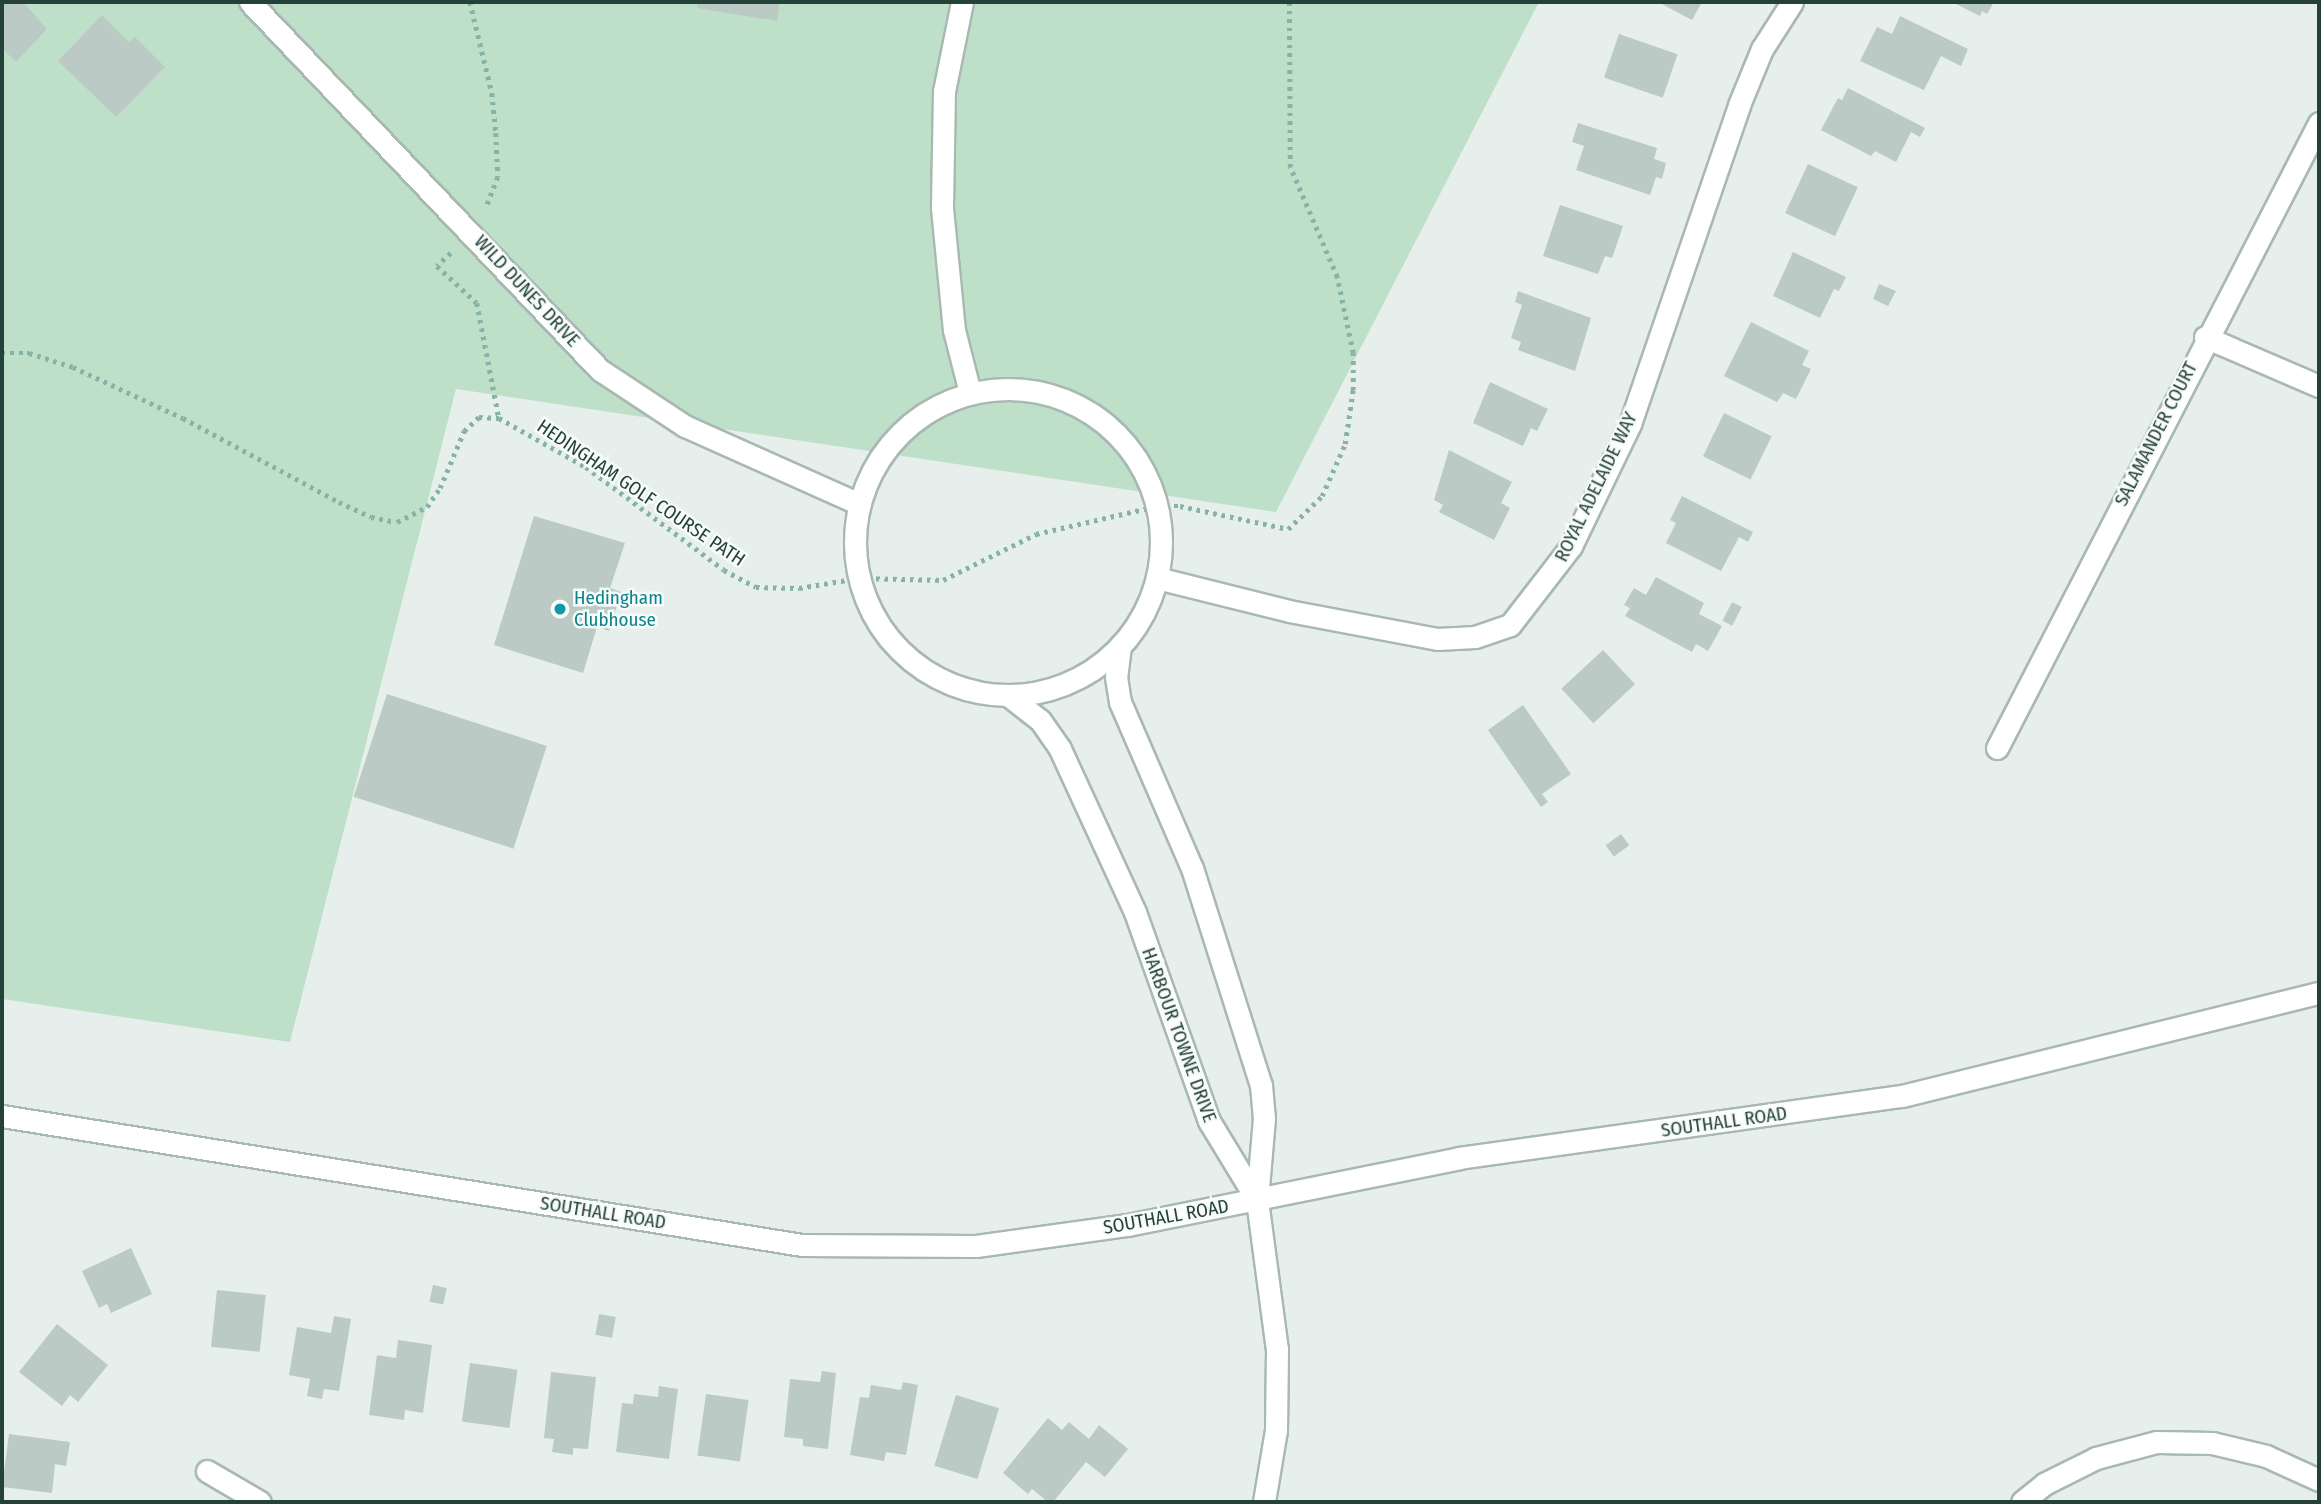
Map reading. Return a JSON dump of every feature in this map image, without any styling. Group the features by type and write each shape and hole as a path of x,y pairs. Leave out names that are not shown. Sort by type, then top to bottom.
{"street":[{"name":"WILD DUNES DRIVE","path":"250,2 600,370 685,426 859,504"},
{"path":"962,2 944,92 942,208 954,330 970,393"},
{"name":"ROYAL ADELAIDE WAY","path":"1157,578 1289,611 1437,639 1475,637 1510,625 1570,546 1630,424 1739,105 1762,49 1791,2"},
{"name":"SALAMANDER COURT","path":"1997,748 2205,337 2319,123"},
{"path":"2205,337 2319,386"},
{"name":"HARBOUR TOWNE DRIVE","path":"1018,388 1065,399 1107,424 1138,461 1157,506 1161,542 1157,578 1144,611 1120,646 1070,683 1009,696 968,690 920,669 877,624 859,578 854,541 859,504 888,446 912,423 970,393 1018,388"},
{"name":"HARBOUR TOWNE DRIVE","path":"1120,646 1116,677 1121,702 1192,867 1261,1085 1264,1118 1257,1200"},
{"name":"HARBOUR TOWNE DRIVE","path":"1009,696 1040,720 1060,749 1135,912 1209,1121 1257,1200"},
{"name":"SOUTHALL ROAD","path":"2,1116 802,1245 976,1246 1128,1225 1459,1157 1902,1096 2319,993"},
{"path":"1257,1200 1277,1349 1276,1430 1264,1502"},
{"path":"2022,1502 2044,1484 2096,1458 2156,1442 2213,1443 2266,1456 2319,1480"},
{"path":"207,1471 260,1502"}],"path":[{"name":"HEDINGHAM GOLF COURSE PATH","path":"2,353 29,353 127,391 371,517 397,522 427,507 440,488 464,430 479,417 499,418 559,449 715,563 756,587 799,588 859,578 943,580 1036,534 1157,506 1180,506 1288,529 1322,496 1345,444 1353,390 1347,317 1330,259 1290,167 1289,2"}],"green space":[{"path":"2,2 1539,2 1276,512 456,389 290,1042 2,999"}],"building":[{"path":"2,2 23,2 47,29 16,62 2,48"},
{"path":"698,2 780,2 777,21 697,8"},
{"path":"1658,2 1702,2 1692,20"},
{"path":"1952,2 1994,2 1987,14 1982,11 1980,16"},
{"path":"102,15 129,42 135,37 165,67 116,117 58,61"},
{"path":"1900,16 1968,49 1961,66 1941,56 1924,90 1860,61 1877,27 1892,34"},
{"path":"1619,34 1678,54 1663,98 1604,77"},
{"path":"1848,88 1925,128 1920,137 1911,132 1896,162 1875,151 1871,156 1821,130 1838,98 1842,100"},
{"path":"1578,123 1657,148 1654,159 1666,163 1662,179 1656,177 1650,195 1576,170 1584,146 1572,142"},
{"path":"1808,164 1858,187 1835,236 1785,213"},
{"path":"1560,205 1623,226 1612,258 1605,256 1598,274 1543,256"},
{"path":"1793,252 1846,277 1839,291 1834,289 1820,318 1773,296"},
{"path":"1879,284 1896,291 1888,306 1873,299"},
{"path":"1518,291 1591,318 1575,371 1518,350 1521,342 1511,338 1522,305 1515,302"},
{"path":"1751,322 1809,351 1802,365 1811,369 1796,399 1783,393 1777,402 1724,376"},
{"path":"1490,382 1548,409 1537,431 1531,428 1523,446 1473,423"},
{"path":"1724,413 1772,436 1751,479 1703,456"},
{"path":"1449,450 1512,482 1501,503 1510,508 1494,540 1439,512 1443,505 1434,500"},
{"path":"1682,496 1753,532 1748,542 1739,537 1721,571 1666,543 1676,523 1670,520"},
{"name":"Hedingham Clubhouse","path":"534,516 625,543 610,588 621,592 609,631 597,627 583,673 494,645"},
{"path":"1656,577 1704,603 1699,614 1722,626 1708,651 1696,644 1692,652 1625,616 1630,608 1624,605 1634,588 1646,595"},
{"path":"1732,602 1742,607 1732,626 1722,621"},
{"path":"1603,650 1635,684 1593,723 1561,689"},
{"path":"387,694 547,746 513,849 354,797"},
{"path":"1523,705 1571,774 1542,794 1548,802 1541,807 1488,730"},
{"path":"1621,834 1629,845 1614,856 1606,845"},
{"path":"131,1248 152,1294 111,1313 107,1304 99,1308 82,1271"},
{"path":"433,1285 447,1288 443,1305 429,1302"},
{"path":"217,1290 266,1295 260,1352 211,1347"},
{"path":"599,1314 616,1317 612,1338 595,1335"},
{"path":"334,1316 351,1319 339,1391 324,1389 322,1399 307,1396 310,1379 289,1375 297,1327 331,1333"},
{"path":"57,1324 108,1365 78,1402 70,1395 62,1406 19,1372"},
{"path":"398,1340 432,1345 423,1413 405,1410 404,1420 369,1415 377,1355 396,1358"},
{"path":"470,1363 518,1370 509,1428 462,1421"},
{"path":"822,1371 836,1373 828,1449 803,1446 803,1439 784,1437 790,1379 820,1382"},
{"path":"551,1372 596,1377 588,1449 573,1448 573,1455 552,1452 554,1439 544,1438"},
{"path":"903,1382 918,1385 906,1455 886,1452 884,1461 850,1455 860,1397 869,1398 871,1385 901,1390"},
{"path":"659,1386 678,1389 669,1459 616,1452 622,1403 633,1404 634,1394 658,1397"},
{"path":"706,1394 749,1400 740,1461 697,1455"},
{"path":"956,1395 999,1408 977,1479 934,1466"},
{"path":"1048,1418 1062,1430 1069,1422 1089,1439 1099,1425 1128,1449 1105,1477 1086,1462 1053,1502 1048,1502 1032,1489 1028,1494 1003,1473"},
{"path":"9,1434 70,1442 66,1466 55,1464 52,1493 2,1487"}],"place":[{"name":"Hedingham Clubhouse","path":"560,609"}]}
